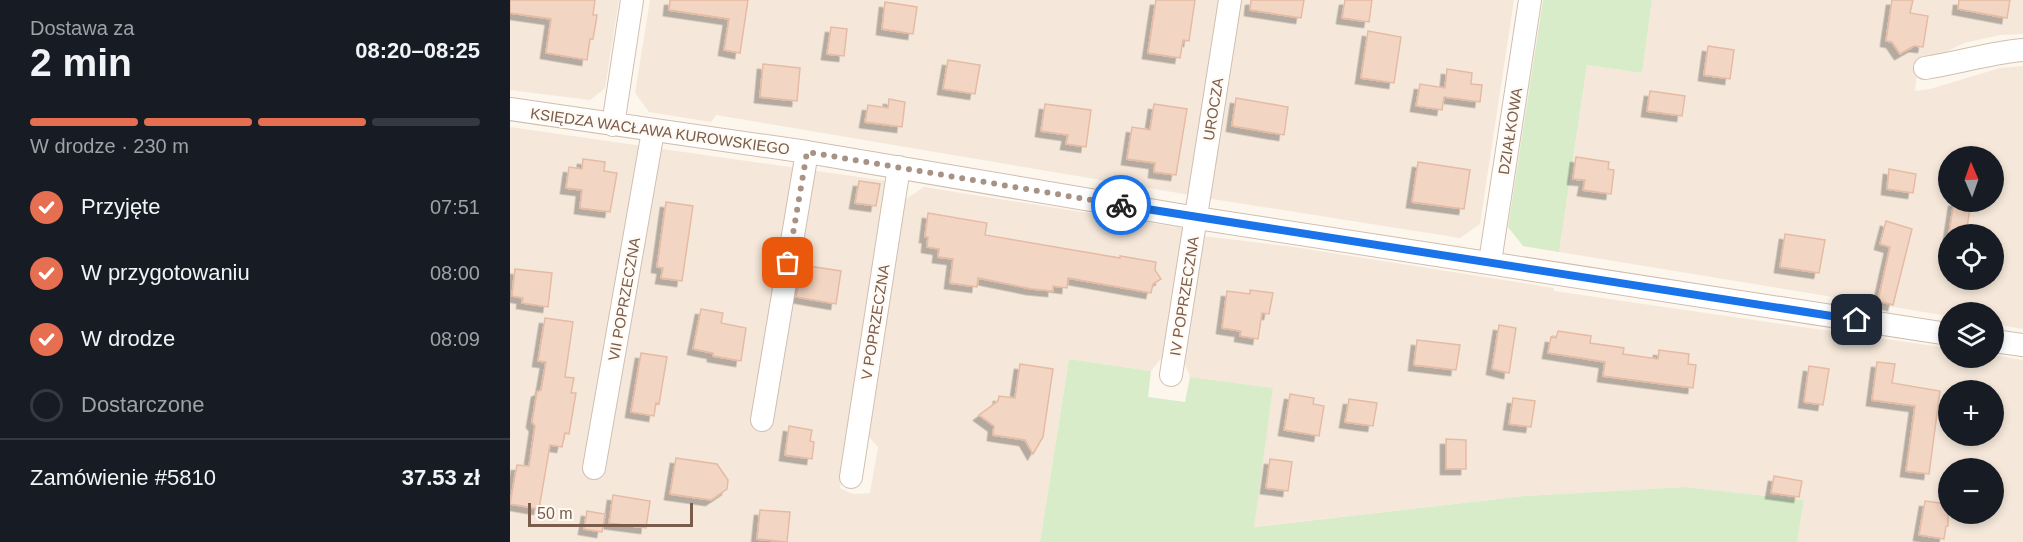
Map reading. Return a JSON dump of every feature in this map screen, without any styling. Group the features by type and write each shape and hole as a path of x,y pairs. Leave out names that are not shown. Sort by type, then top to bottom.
{"street":[{"path":"613,125 632,0"},
{"name":"UROCZA","path":"1197,218 1230,0"},
{"name":"DZIAŁKOWA","path":"1490,262 1530,0"},
{"path":"1925,68 2023,50"},
{"name":"KSIĘDZA WACŁAWA KUROWSKIEGO","path":"510,109 807,152 1197,218 1938,332"},
{"name":"VII POPRZECZNA","path":"594,468 653,131"},
{"path":"762,420 807,152"},
{"name":"V POPRZECZNA","path":"850,477 899,167"},
{"name":"IV POPRZECZNA","path":"1171,375 1197,218"},
{"path":"2004,342 2023,345"}],"shaded area":[{"path":"510,0 619,0 605,88 590,100 510,90"},
{"path":"650,0 1221,0 1190,195 716,115 711,122 649,112 635,93"},
{"path":"1238,0 1514,0 1480,224 1460,238 1206,198"},
{"path":"1652,0 2023,0 2023,34 2000,35 1964,43 1942,54 1919,59 1915,91 1930,89 2000,68 2023,66 2023,329 2004,326 2004,302 1938,302 1938,314 1559,252 1587,65 1642,73"},
{"path":"510,127 887,181 840,488 853,494 870,493 878,447 869,437 903,201 924,187 1183,228 1164,355 1151,371 1069,359 1040,542 510,542"},
{"path":"1203,236 1294,247 1554,288 1554,291 1938,347 1938,368 2004,368 2004,357 2023,360 2023,542 1797,542 1804,500 1685,487 1524,496 1253,527 1273,388 1190,377 1184,361"}],"green space":[{"path":"1543,0 1652,0 1642,73 1587,65 1559,252 1523,246 1508,227"},
{"path":"1069,359 1151,371 1148,397 1185,402 1190,377 1273,388 1254,527 1524,496 1685,487 1804,500 1797,542 1040,542"}],"building":[{"path":"510,0 595,0 593,15 597,15 587,60 546,53 551,19 510,13"},
{"path":"670,0 748,0 740,53 724,50 729,19 669,10"},
{"path":"1156,0 1195,0 1189,41 1183,40 1180,58 1148,53"},
{"path":"1251,0 1304,0 1301,18 1250,10"},
{"path":"1345,0 1372,0 1369,22 1342,18"},
{"path":"1892,0 1913,0 1910,13 1928,16 1923,47 1914,46 1900,54 1892,42 1886,41"},
{"path":"1959,0 2010,0 2007,18 1958,9"},
{"path":"885,2 917,7 913,34 882,29"},
{"path":"831,27 847,29 844,56 827,54"},
{"path":"1368,31 1401,37 1394,83 1361,78"},
{"path":"1708,46 1734,50 1730,79 1704,75"},
{"path":"948,60 980,65 975,94 943,89"},
{"path":"763,64 800,68 797,101 760,97"},
{"path":"1447,69 1472,73 1471,84 1482,85 1480,102 1444,97 1442,110 1416,106 1420,84 1445,88"},
{"path":"1650,91 1685,96 1682,116 1647,111"},
{"path":"1236,98 1288,107 1284,135 1232,126"},
{"path":"889,99 905,102 902,127 865,122 868,105 888,108"},
{"path":"1045,104 1091,110 1086,147 1066,144 1068,135 1041,131"},
{"path":"1154,104 1187,109 1176,175 1154,172 1155,163 1127,159 1132,127 1150,130"},
{"path":"1576,157 1609,162 1608,169 1614,170 1611,194 1583,190 1585,180 1573,179"},
{"path":"583,159 605,162 604,171 617,173 610,212 580,208 582,190 566,188 569,167 582,169"},
{"path":"1418,162 1470,170 1464,209 1412,202"},
{"path":"1889,169 1916,174 1913,193 1887,189"},
{"path":"859,181 880,184 876,206 855,203"},
{"path":"666,202 693,206 682,281 661,278 663,268 657,267"},
{"path":"1952,212 1969,212 1968,224 1951,224"},
{"path":"928,213 987,223 985,235 1156,262 1155,270 1161,279 1153,284 1151,293 1068,278 1067,288 1053,286 1053,291 978,278 977,287 950,283 953,259 938,257 939,249 927,247 928,237 925,237"},
{"path":"1886,221 1912,229 1893,305 1878,301 1890,247 1880,244"},
{"path":"1785,234 1825,240 1819,273 1780,267"},
{"path":"802,265 841,271 836,304 796,297"},
{"path":"515,269 552,273 548,307 522,303 523,298 512,296"},
{"path":"1250,290 1273,293 1269,314 1262,313 1258,339 1240,336 1241,331 1222,328 1227,291 1250,294"},
{"path":"701,309 723,313 721,323 746,328 741,361 713,356 713,353 693,349"},
{"path":"545,318 573,322 565,377 574,378 571,393 576,393 569,434 565,433 562,447 550,445 539,509 510,504 517,465 529,466 535,426 532,422 537,392 541,390 546,362 538,361"},
{"path":"1499,325 1516,328 1509,373 1492,369"},
{"path":"1558,331 1591,336 1590,343 1624,348 1623,354 1658,359 1659,350 1689,354 1688,364 1696,365 1693,388 1603,376 1605,362 1548,353 1551,337 1556,338"},
{"path":"1417,340 1460,345 1456,370 1414,365"},
{"path":"641,353 667,357 659,404 656,403 654,416 631,412"},
{"path":"1877,362 1895,364 1892,383 1938,391 1929,474 1906,471 1915,406 1872,400"},
{"path":"1020,364 1053,369 1043,437 1033,454 1025,440 993,435 994,426 979,415 998,401 999,396 1015,398"},
{"path":"1809,366 1829,369 1823,405 1804,402"},
{"path":"1290,394 1314,398 1313,404 1324,406 1319,436 1284,430"},
{"path":"1513,398 1535,401 1531,427 1509,424"},
{"path":"1349,399 1377,403 1373,426 1345,422"},
{"path":"789,426 812,430 810,441 814,442 812,459 785,455"},
{"path":"1446,439 1466,440 1466,469 1446,469"},
{"path":"676,458 717,464 728,480 727,489 711,500 670,494"},
{"path":"1270,459 1292,462 1288,491 1266,488"},
{"path":"1774,476 1802,481 1799,497 1771,493"},
{"path":"613,495 650,501 646,528 609,523"},
{"path":"1925,501 1938,503 1938,524 1948,524 1944,539 1919,535"},
{"path":"760,510 790,512 787,542 757,539"},
{"path":"587,511 605,514 602,532 584,529"}],"way so far":[{"path":"788,263 807,152 1121,205"}],"route":[{"path":"1121,205 1857,320"}]}
